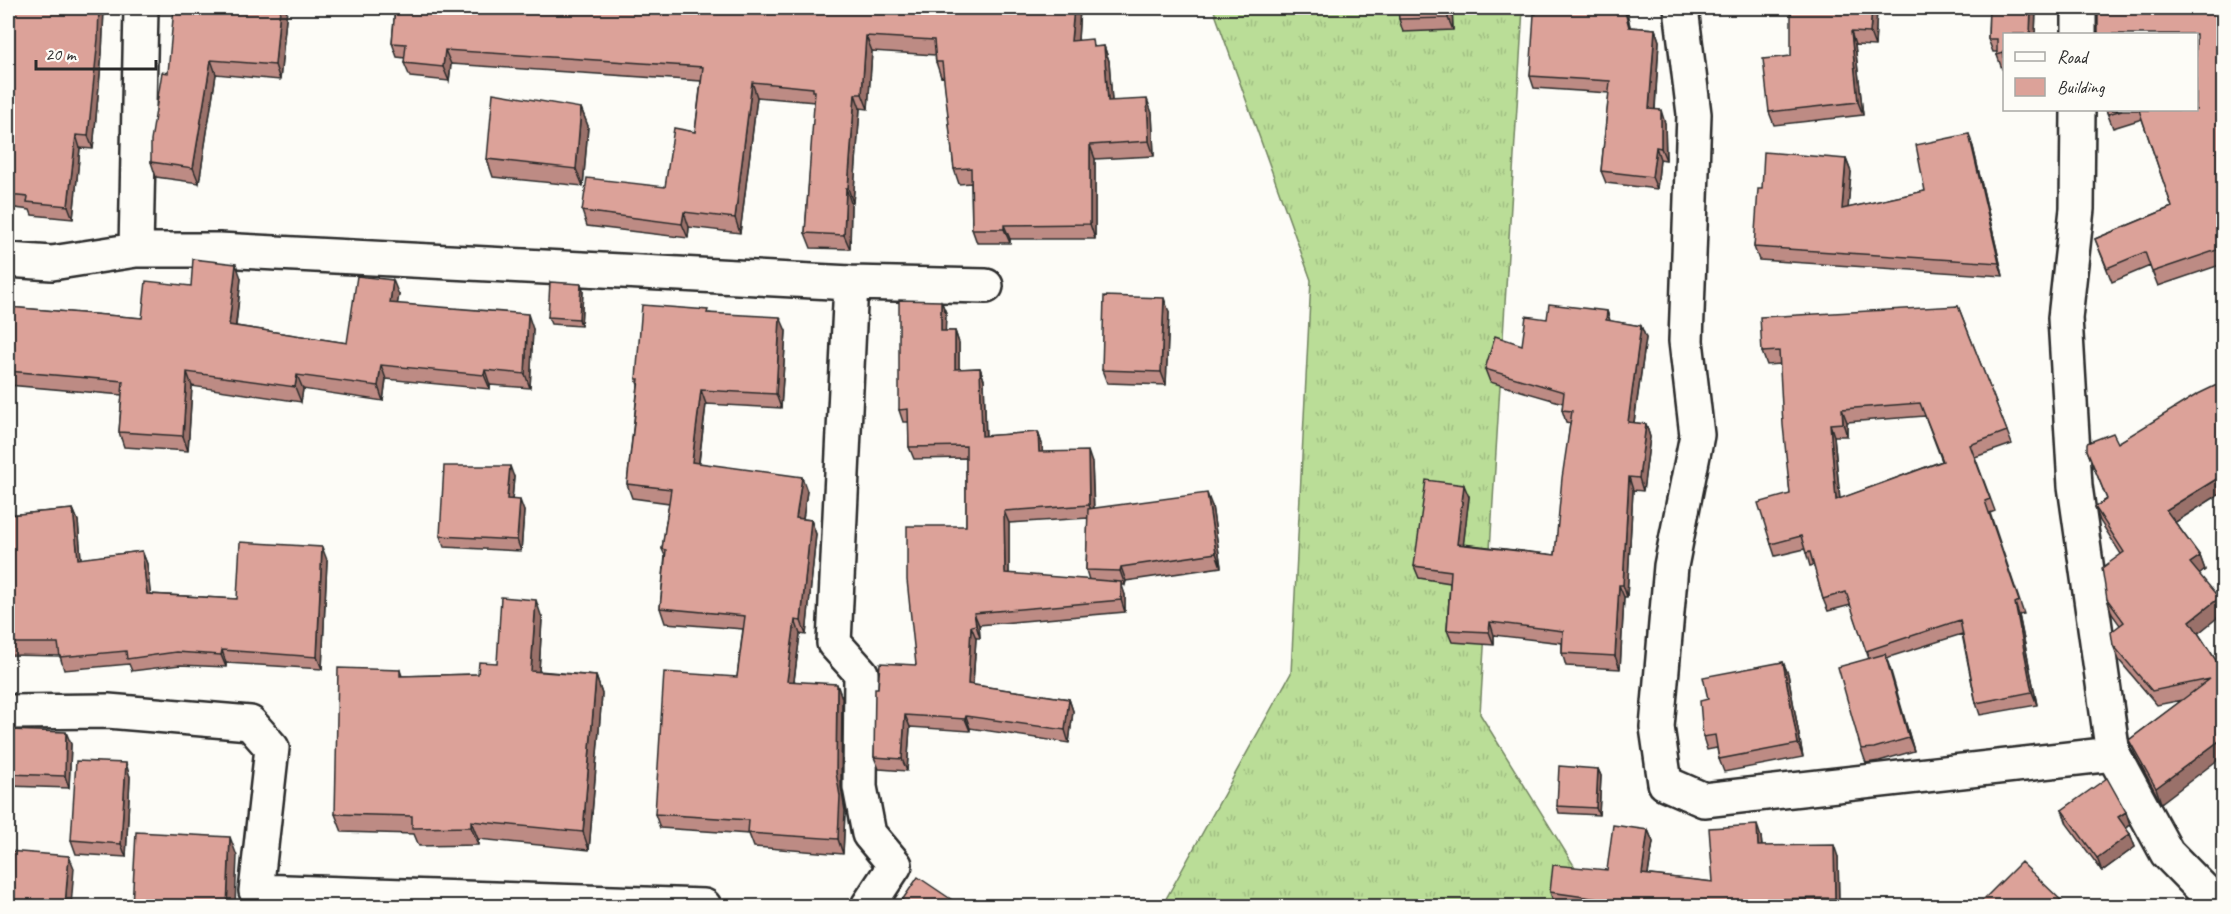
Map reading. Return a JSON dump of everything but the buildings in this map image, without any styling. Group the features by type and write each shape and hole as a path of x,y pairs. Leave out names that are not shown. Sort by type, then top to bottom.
{"street":[{"path":"136,250 141,8"},
{"path":"1681,8 1694,114 1686,340 1697,435 1671,566 1656,728 1665,783 1704,801 2113,754"},
{"path":"2079,8 2079,33"},
{"path":"2078,111 2077,209 2066,318 2074,486 2113,754 2167,852 2219,906"},
{"path":"8,260 52,263 136,250 219,250 851,283 986,286"},
{"path":"851,283 834,643 861,673 860,787 870,834 895,865 868,906"},
{"path":"8,712 108,711 250,723 272,748 256,891 704,906"}],"green space":[{"path":"1213,8 1523,8 1480,714 1599,906 1162,906 1291,673 1311,280"}]}
